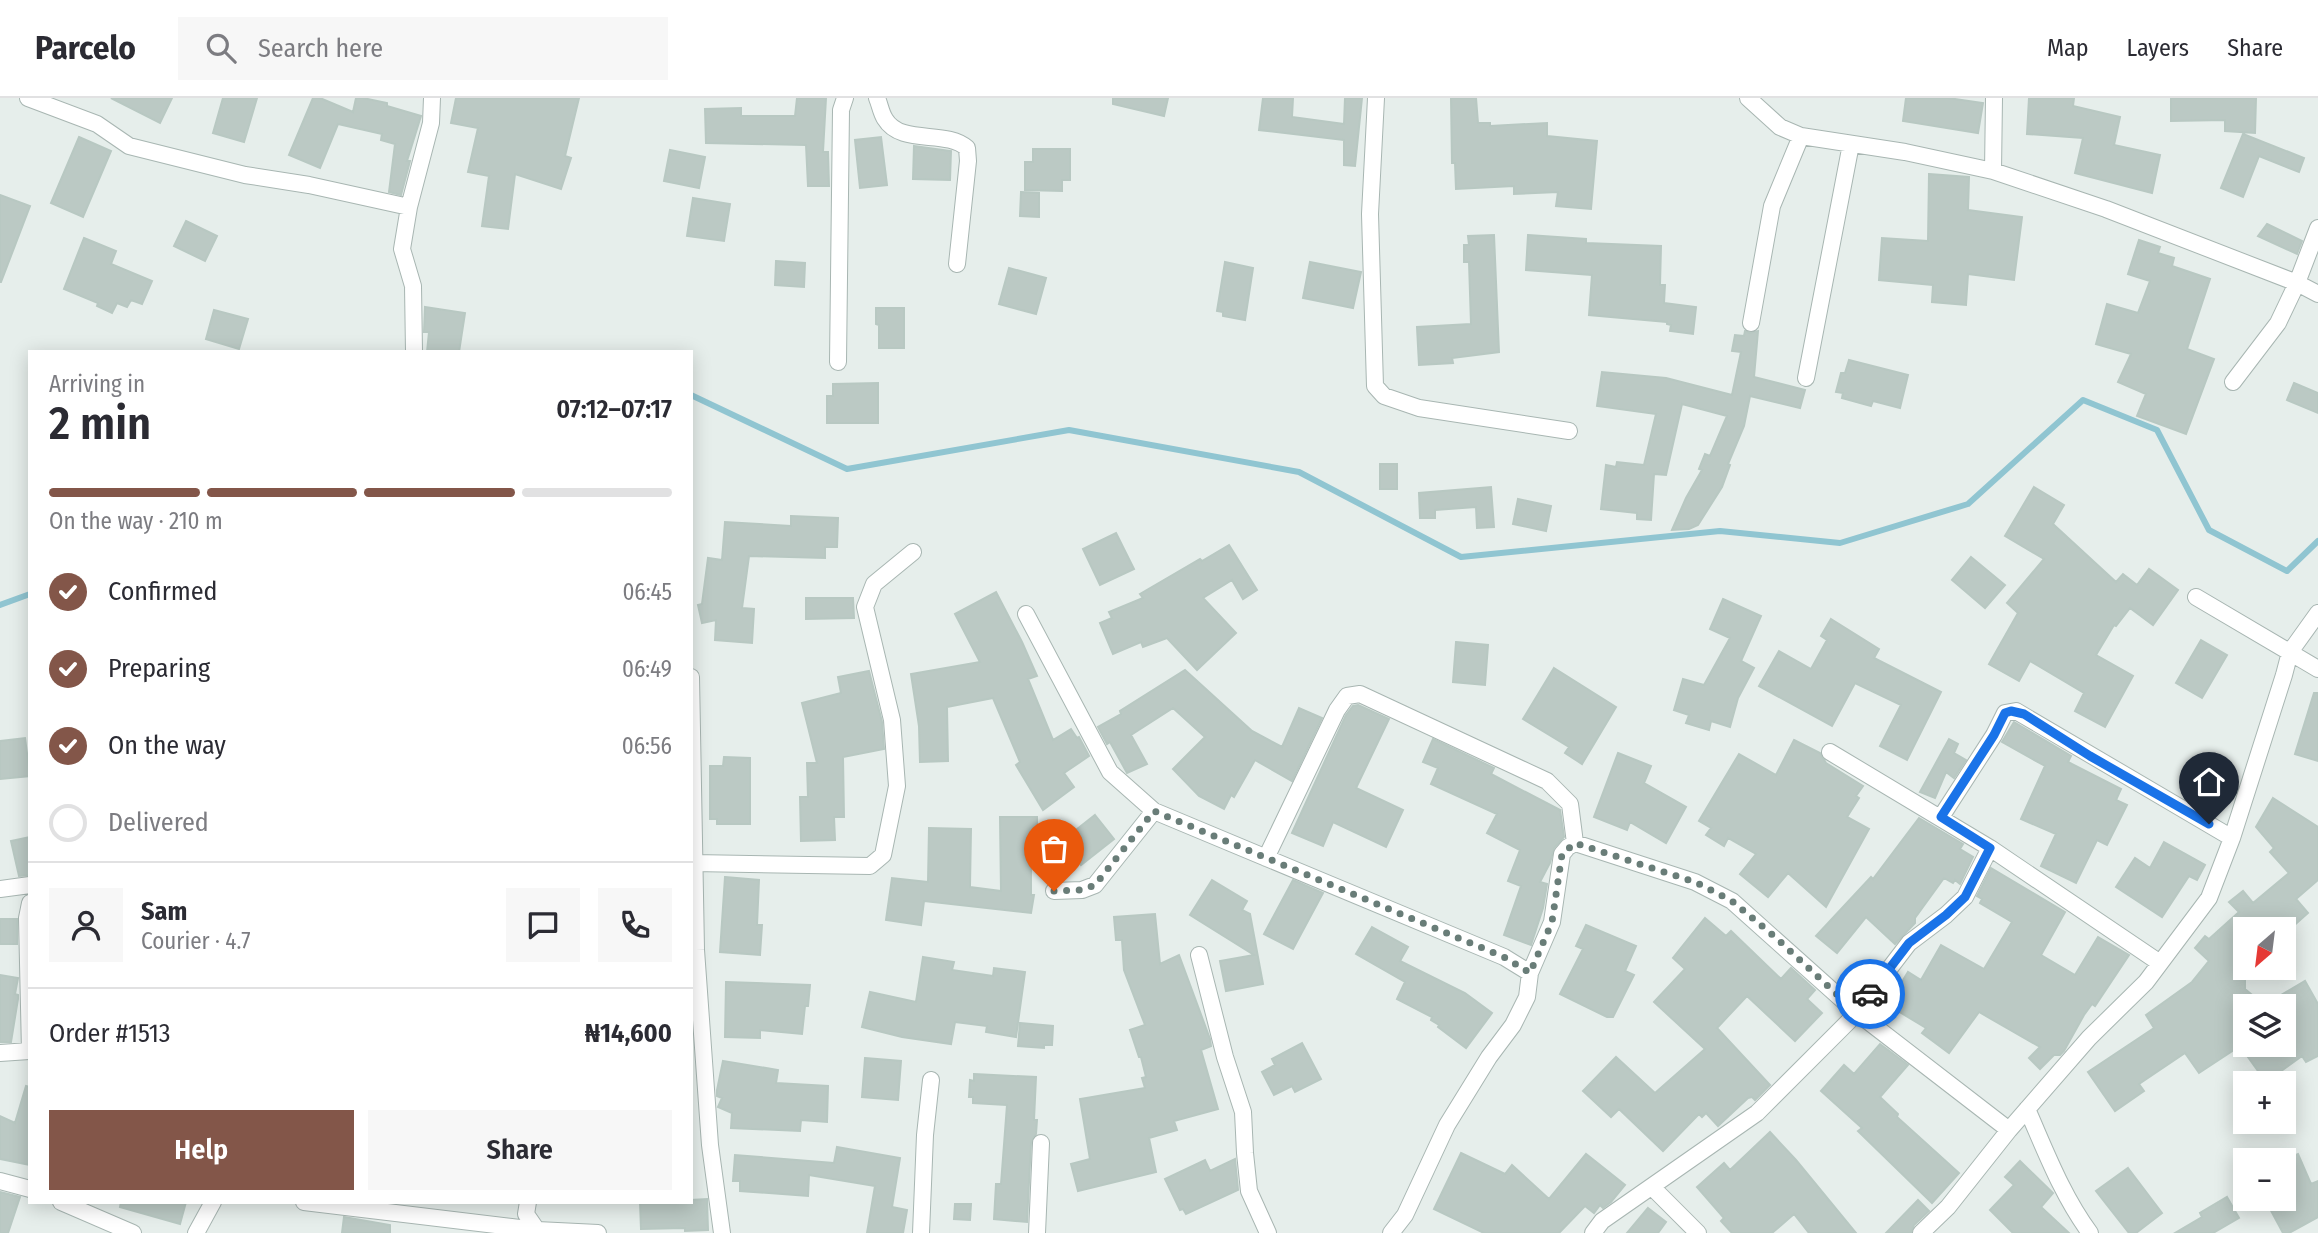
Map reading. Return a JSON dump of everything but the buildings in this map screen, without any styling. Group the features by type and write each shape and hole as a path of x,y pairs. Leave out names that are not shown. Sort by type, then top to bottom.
{"street":[{"path":"28,98 97,124 129,146 245,175 309,185 409,207"},
{"path":"414,350 413,286 402,249 409,207 431,123 432,98"},
{"path":"838,362 841,110 845,98"},
{"path":"877,98 885,121 898,130 912,135 960,141 967,148 968,161 957,264"},
{"path":"1376,98 1370,214 1375,386 1384,396 1419,408 1569,431"},
{"path":"1748,98 1780,127 1801,136 1905,152 1993,171 2106,209 2297,283 2318,294"},
{"path":"1993,171 1994,98"},
{"path":"1751,323 1772,206 1801,136"},
{"path":"1806,378 1851,144"},
{"path":"2233,382 2278,323 2318,228"},
{"path":"722,1233 710,1145 693,950 693,863 870,866 883,855 897,786 892,720 864,607 874,584 914,552"},
{"path":"2196,597 2318,668"},
{"path":"1921,1233 1948,1207 2009,1130 2089,1038 2146,982 2209,898 2232,838 2290,652 2318,613"},
{"path":"1027,614 1111,772 1154,811 1504,957 1530,973"},
{"path":"1266,858 1337,710 1347,696 1360,694 1547,781 1570,804 1575,843"},
{"path":"1941,817 1994,735 2005,713 2016,711 2232,838"},
{"path":"1830,752 1990,848 2161,963"},
{"path":"1054,891 1082,890 1095,885 1154,811"},
{"path":"1391,1233 1405,1216 1447,1125 1489,1056 1518,1016 1527,997 1530,973 1552,922 1562,854 1575,843"},
{"path":"1575,843 1695,882 1732,901 1856,1012 2009,1130"},
{"path":"1593,1233 1602,1221 1757,1114 1856,1012 1909,943 1965,897 1990,848"},
{"path":"0,889 28,885"},
{"path":"28,914 28,985"},
{"path":"1199,955 1226,1057 1244,1112 1245,1153 1250,1191 1268,1233"},
{"path":"0,1053 28,1051"},
{"path":"921,1233 925,1135 931,1080"},
{"path":"2027,1109 2058,1182 2073,1210 2090,1233"},
{"path":"1037,1233 1041,1143"},
{"path":"0,1181 28,1184"},
{"path":"1652,1187 1698,1233"},
{"path":"66,1204 133,1233"},
{"path":"196,1233 212,1204"},
{"path":"333,1204 537,1230 598,1233"},
{"path":"528,1204 526,1214 537,1230"}],"waterway":[{"path":"693,396 847,469 1069,430 1299,472 1461,557 1720,531 1840,543 1968,504 2083,400 2157,430 2209,530 2287,571 2318,541"},
{"path":"0,605 28,595"}],"way so far":[{"path":"1054,891 1082,890 1095,885 1154,811 1504,957 1530,973 1552,922 1562,854 1575,843 1695,882 1732,901 1856,1012 1870,994"}],"route":[{"path":"1870,994 1909,943 1965,897 1990,848 1941,817 1994,735 2005,713 2016,711 2024,714 2090,756 2209,824"}]}
